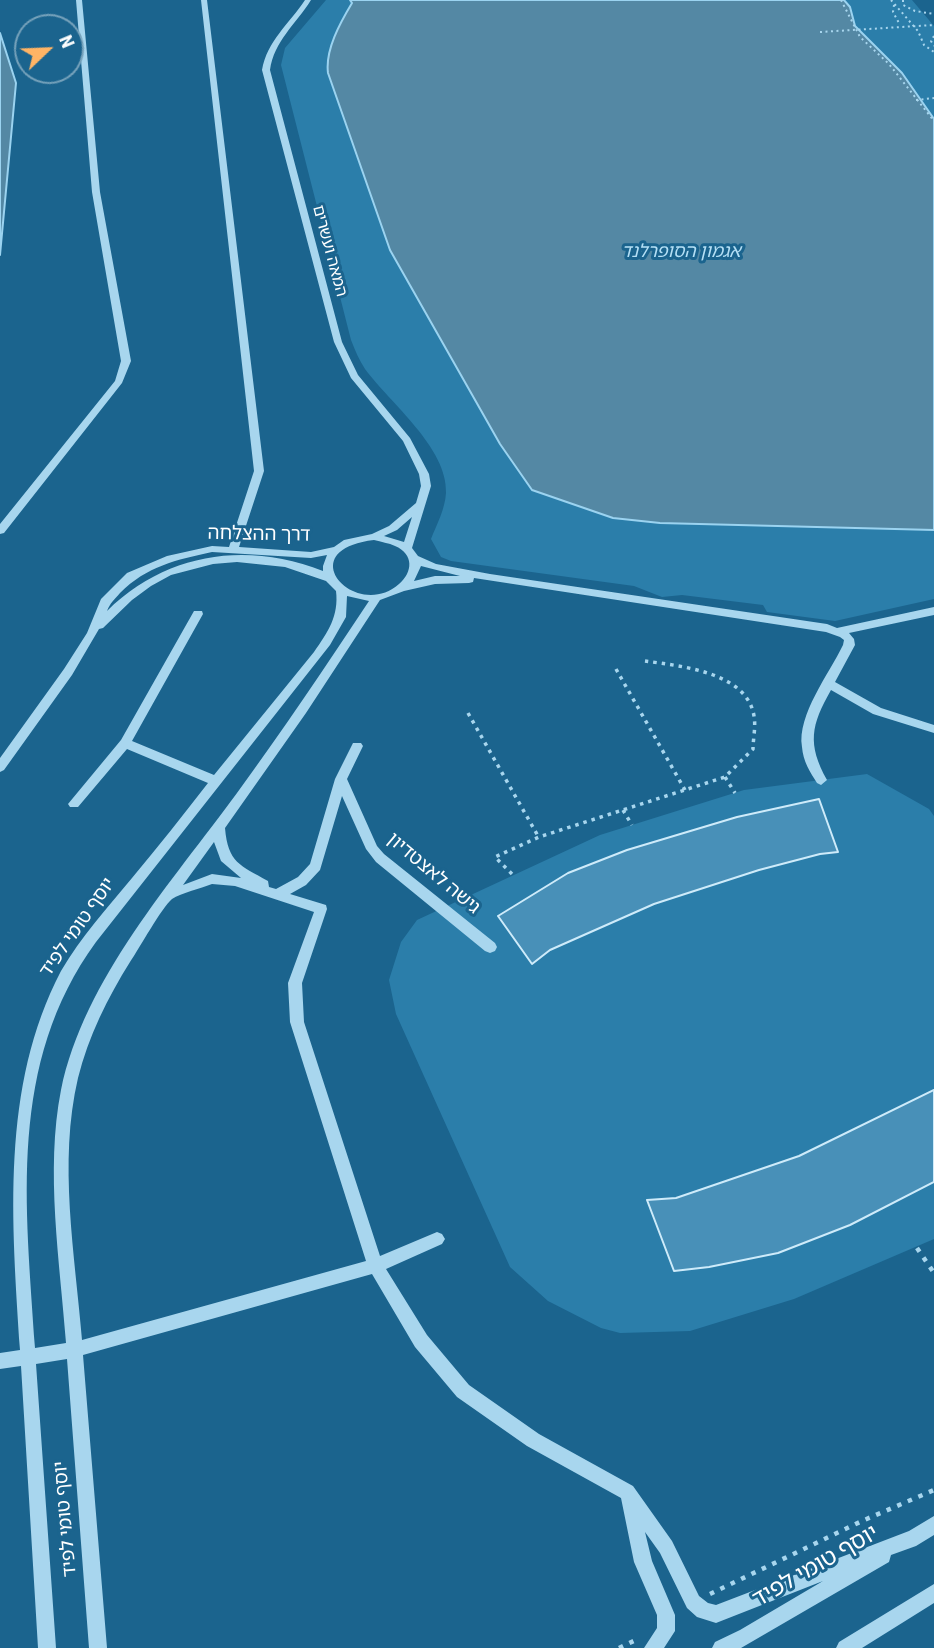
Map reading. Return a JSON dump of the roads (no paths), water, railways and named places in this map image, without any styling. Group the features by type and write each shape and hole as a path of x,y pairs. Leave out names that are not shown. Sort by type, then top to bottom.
{"street":[{"path":"0,531 119,381 125,361 96,192 79,0"},
{"path":"204,0 259,471 234,548"},
{"name":"המאה ועשרים","path":"307,0 269,51 266,70 338,342 354,376 407,440 426,486 407,548"},
{"path":"374,537 393,528 422,500"},
{"path":"404,587 412,579 416,569 415,559 407,548 387,538 360,538 336,550 327,563 329,578 341,590 357,597 377,597 435,580 490,578"},
{"name":"דרך ההצלחה","path":"0,767 32,725 92,633 105,602 131,576 184,554 234,548 311,555 336,550"},
{"path":"415,559 434,567 490,578 839,631 934,611"},
{"name":"דרך ההצלחה","path":"92,633 119,605 147,583 187,566 213,561 259,560 284,563 329,578"},
{"name":"יוסף טומי לפיד","path":"47,1648 19,1249 19,1140 29,1074 46,1016 65,976 98,929 338,624 344,608 341,590"},
{"name":"יוסף טומי לפיד","path":"98,1648 62,1192 61,1135 75,1061 103,992 299,718 377,597"},
{"path":"74,804 125,743 198,614"},
{"path":"821,780 809,765 804,739 811,717 849,645 849,639 839,631"},
{"path":"830,684 877,712 934,729"},
{"path":"125,743 216,781"},
{"path":"279,894 302,881 316,866 341,779 356,746"},
{"name":"גישה לאצטדיון","path":"341,779 372,849 490,947"},
{"path":"219,828 219,848 229,863 279,894"},
{"path":"170,895 212,879 235,881 321,909 295,983 297,1022 375,1266 421,1341 463,1391 533,1440 627,1492 666,1547 693,1602 703,1611 716,1615 915,1537"},
{"path":"0,1361 74,1350 375,1266 437,1239"},
{"path":"627,1492 643,1562 666,1615 666,1631 653,1648"},
{"name":"יוסף טומי לפיד","path":"721,1648 746,1636 934,1525"},
{"path":"845,1648 934,1593"}],"water":[{"name":"אגמון הסופרלנד","path":"350,0 844,0 850,7 855,26 902,73 934,119 934,530 660,523 613,518 532,490 500,444 390,250 328,73 331,46 352,3"},
{"path":"0,33 16,84 0,255"}]}
